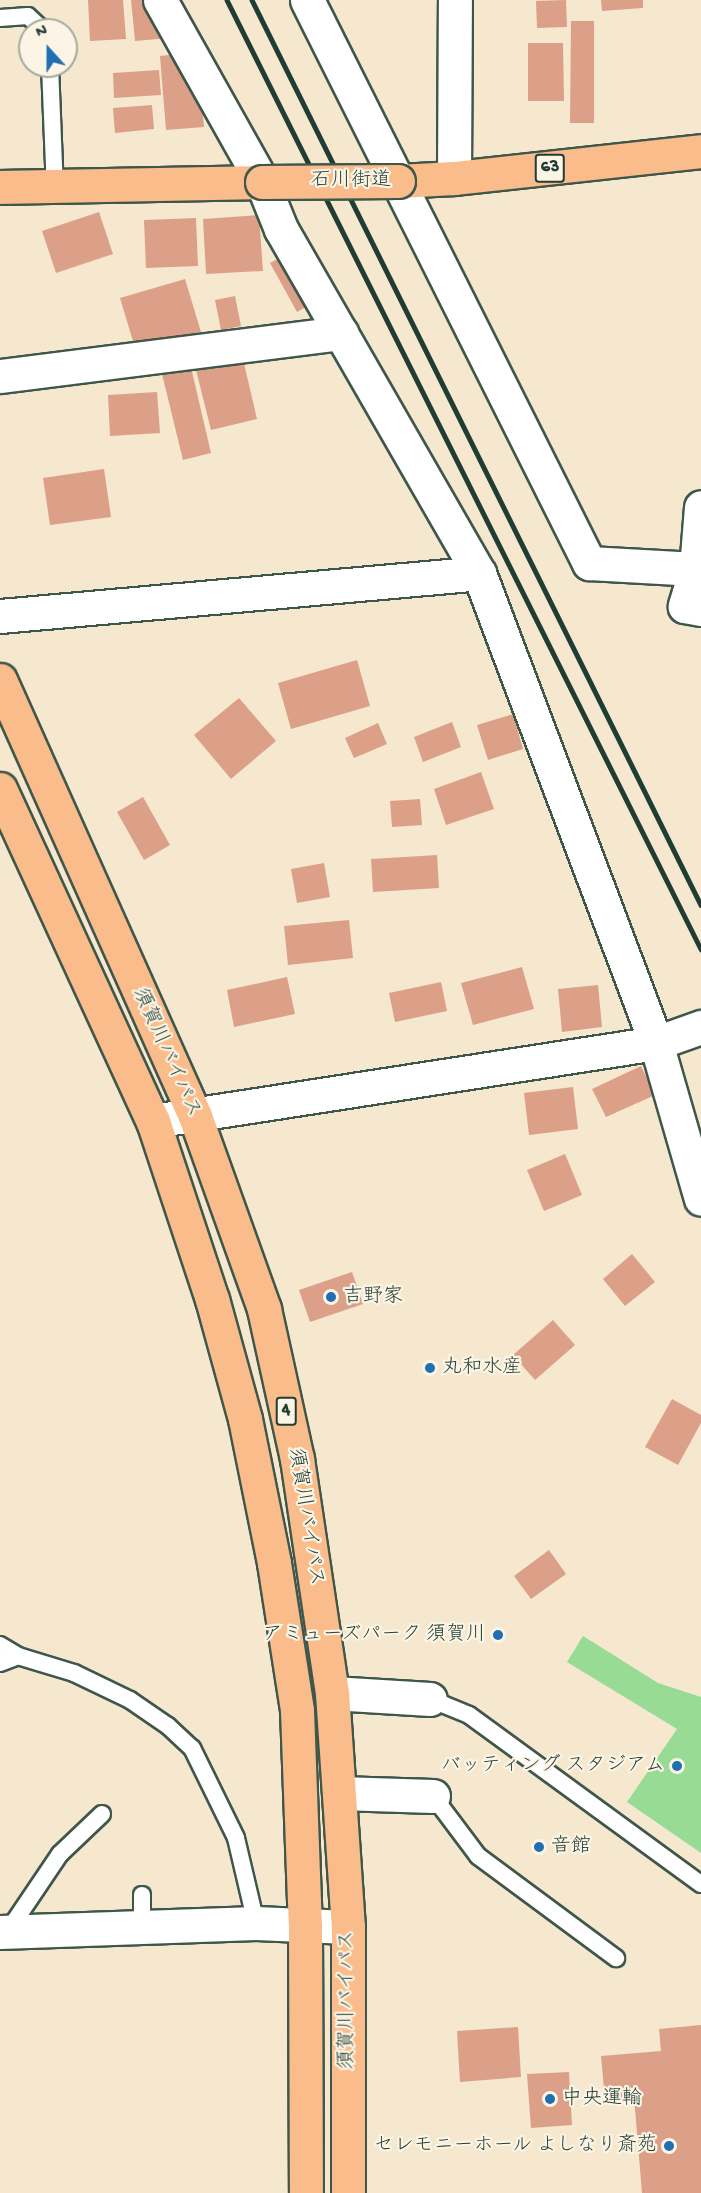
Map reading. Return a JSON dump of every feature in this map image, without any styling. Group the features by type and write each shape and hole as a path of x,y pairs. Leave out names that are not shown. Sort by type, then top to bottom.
{"main road":[{"name":"石川街道","path":"0,188 398,181 454,178 701,151"},
{"name":"須賀川バイパス","path":"0,680 195,1116 264,1310 297,1459 332,1693 348,1927 348,2193"},
{"name":"須賀川バイパス","path":"0,789 153,1121 212,1299 245,1419 274,1563 297,1710 305,1926 306,2193"}],"street":[{"path":"160,0 262,182 281,229 479,573 656,1043 701,1199"},
{"path":"308,0 589,563 696,569"},
{"path":"454,178 455,0"},
{"path":"0,376 341,333"},
{"path":"701,507 696,569 685,606 701,609"},
{"path":"0,616 479,573"},
{"path":"153,1121 656,1043 701,1027"},
{"path":"332,1693 430,1699"},
{"path":"339,1793 432,1796"},
{"path":"4,1932 256,1923 348,1927"}],"lane":[{"path":"0,18 28,16 30,18"},
{"path":"50,78 55,188"},
{"path":"0,1645 18,1656 74,1673 130,1700 168,1726 192,1748 236,1838 256,1923"},
{"path":"0,1664 18,1656"},
{"path":"430,1699 469,1715 701,1884"},
{"path":"432,1796 478,1856 616,1958"},
{"path":"4,1932 60,1854 102,1814"},
{"path":"142,1895 142,1928"}],"green space":[{"name":"バッティング スタジアム","path":"583,1636 658,1683 701,1697 701,1853 627,1802 677,1729 567,1662"}],"building":[{"path":"88,0 123,0 126,39 90,41"},
{"path":"131,0 167,0 170,38 135,41"},
{"path":"566,0 567,27 537,28 536,1"},
{"path":"601,0 643,0 643,8 602,11"},
{"path":"571,21 594,21 594,123 570,123"},
{"path":"528,43 563,43 564,101 528,101"},
{"path":"197,52 204,127 166,130 160,56"},
{"path":"159,70 161,95 114,98 113,73"},
{"path":"152,105 154,129 115,133 113,108"},
{"path":"99,212 113,254 56,273 42,231"},
{"path":"259,215 263,271 206,274 203,219"},
{"path":"196,218 198,266 146,268 144,220"},
{"path":"304,245 330,293 297,312 270,263"},
{"path":"185,279 201,332 136,351 120,298"},
{"path":"235,296 241,326 221,330 215,300"},
{"path":"243,359 257,419 211,430 196,370"},
{"path":"190,363 211,453 183,460 161,370"},
{"path":"157,392 160,433 110,436 108,395"},
{"path":"104,469 111,517 50,525 43,478"},
{"path":"357,660 370,706 291,729 278,683"},
{"path":"239,698 276,741 231,779 194,735"},
{"path":"513,714 523,749 488,760 477,725"},
{"path":"452,722 461,747 423,762 414,737"},
{"path":"378,723 387,744 354,758 345,738"},
{"path":"481,772 494,809 446,825 434,789"},
{"path":"143,797 170,845 144,860 117,812"},
{"path":"420,799 422,825 392,827 390,801"},
{"path":"437,855 439,888 373,892 371,859"},
{"path":"324,863 330,897 297,903 291,869"},
{"path":"349,920 353,958 288,965 284,926"},
{"path":"522,967 534,1009 473,1025 461,983"},
{"path":"287,977 295,1014 234,1027 227,990"},
{"path":"441,982 447,1011 395,1022 389,993"},
{"path":"598,985 602,1027 562,1032 558,989"},
{"path":"641,1066 655,1095 606,1117 592,1089"},
{"path":"573,1087 578,1129 529,1135 524,1093"},
{"path":"565,1154 582,1195 544,1211 527,1170"},
{"path":"632,1254 655,1282 625,1306 603,1279"},
{"name":"吉野家","path":"352,1272 363,1304 310,1322 299,1290"},
{"path":"553,1320 575,1345 535,1380 513,1355"},
{"path":"672,1399 701,1415 701,1423 678,1465 645,1447"},
{"path":"549,1550 566,1574 531,1599 514,1576"},
{"name":"セレモニーホール よしなり斎苑","path":"701,2025 701,2193 642,2193 634,2097 605,2100 601,2056 661,2051 659,2029"},
{"path":"518,2027 521,2077 460,2082 457,2031"},
{"name":"中央運輸","path":"569,2072 572,2125 531,2128 527,2074"}],"railway":[{"path":"227,0 701,949"},
{"path":"252,0 701,905"}],"place":[{"name":"吉野家","path":"331,1297"},
{"name":"丸和水産","path":"430,1368"},
{"name":"アミューズパーク 須賀川","path":"498,1635"},
{"name":"バッティング スタジアム","path":"677,1766"},
{"name":"音館","path":"539,1847"},
{"name":"中央運輸","path":"550,2099"},
{"name":"セレモニーホール よしなり斎苑","path":"669,2146"}]}
